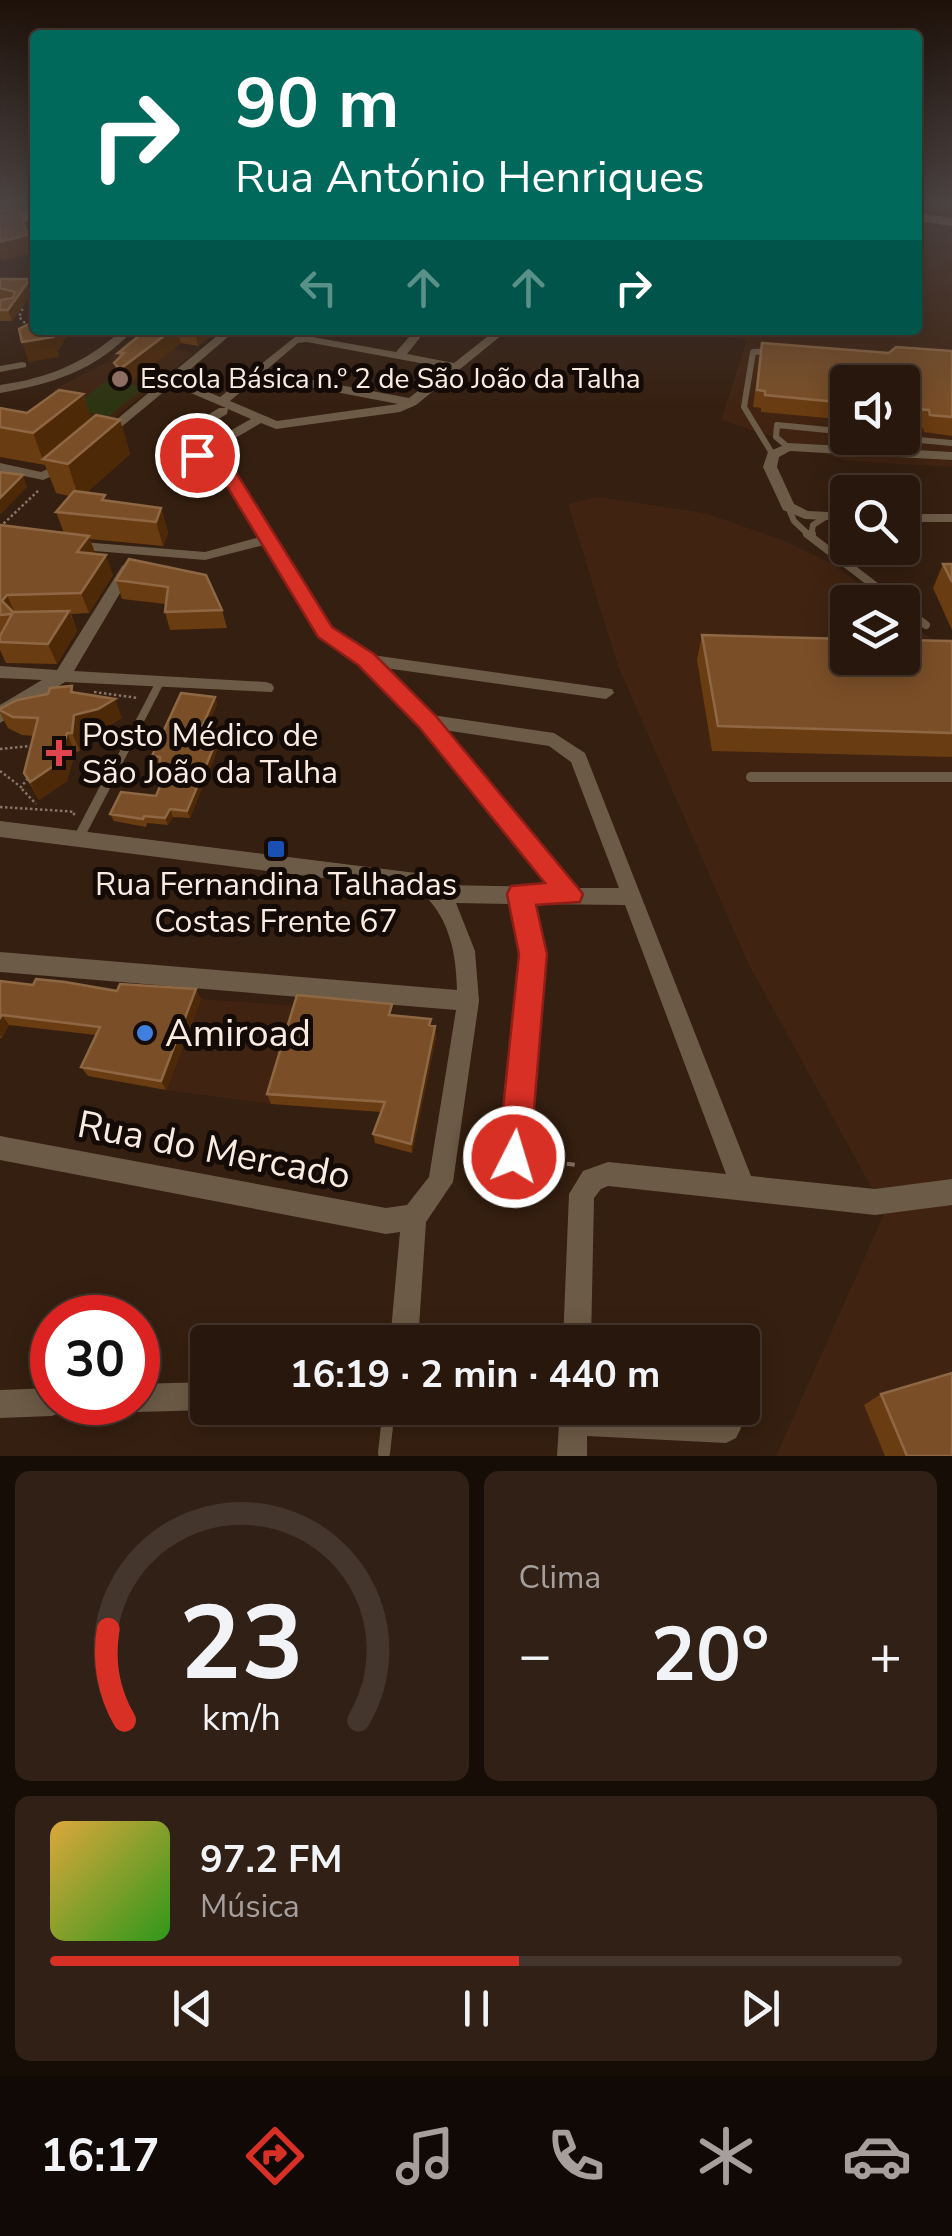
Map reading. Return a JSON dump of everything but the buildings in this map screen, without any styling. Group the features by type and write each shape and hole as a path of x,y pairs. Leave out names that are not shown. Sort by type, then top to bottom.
{"street":[{"path":"0,389 38,384 81,370 122,335"},
{"path":"92,445 225,335"},
{"path":"399,356 417,335"},
{"path":"172,380 227,410 292,426 396,409 412,402 497,335"},
{"path":"458,367 296,340 257,373 227,410 173,447 222,464 325,632 366,660 427,721 570,894"},
{"path":"0,368 22,365"},
{"path":"257,373 412,402"},
{"path":"197,455 258,420"},
{"path":"830,516 805,515 788,507 770,467 773,455 788,447 952,456"},
{"path":"0,468 43,476 53,474 77,457"},
{"path":"920,518 952,518"},
{"path":"59,543 205,556 267,540"},
{"path":"0,717 6,709 62,676 138,553"},
{"path":"77,622 96,622"},
{"path":"366,660 606,693"},
{"path":"0,672 157,686 266,688"},
{"path":"427,721 554,740 579,758 742,1187"},
{"path":"0,829 77,831 424,882 441,894 461,931 469,975 468,1001 440,1182 414,1217 405,1325"},
{"path":"441,894 632,898"},
{"path":"514,1153 533,954 520,894"},
{"path":"0,962 468,1001"},
{"name":"Rua do Mercado","path":"0,1148 386,1221 414,1217"},
{"path":"577,1325 582,1194 592,1180 608,1174 875,1202 952,1192"},
{"path":"160,1397 190,1397"},
{"path":"0,1404 30,1403"},
{"path":"572,1456 573,1425"},
{"path":"693,1425 726,1428"}],"lane":[{"path":"773,455 744,407 752,352 778,352"},
{"path":"788,447 776,437 777,425 830,430"},
{"path":"920,440 952,443"},
{"path":"788,507 794,521 811,537 874,585"},
{"path":"811,537 813,524 827,516"},
{"path":"920,621 926,625"},
{"path":"77,831 157,686"},
{"path":"751,777 952,777"},
{"path":"384,1452 387,1425"}],"path":[{"path":"11,306 23,308 19,317 30,328"},
{"path":"0,526 40,488 43,476"},
{"path":"83,686 98,685 93,694 147,698 157,686"},
{"path":"0,748 43,745"},
{"path":"21,787 28,780 30,766"},
{"path":"0,771 39,806"},
{"path":"0,807 28,810 39,806 74,812 77,831"},
{"path":"442,1171 514,1153 588,1166 608,1174"}],"shaded area":[{"path":"922,270 952,270 952,467 847,461 721,420 747,340 725,335 922,335"},
{"name":"Escola Básica n.º 2 de São João da Talha","path":"129,340 194,353 114,418 102,422 63,414 53,390 107,362"},
{"path":"597,497 705,513 780,539 834,565 861,585 830,585 830,675 920,675 920,630 952,655 952,1456 776,1456 885,1212 748,963 618,666 568,504"},
{"path":"201,999 300,1006 271,1104 166,1090"}],"green space":[{"path":"108,380 145,387 108,417 71,408"}],"place":[{"name":"Escola Básica n.º 2 de São João da Talha","path":"120,379"},
{"name":"Posto Médico de São João da Talha","path":"59,753"},
{"name":"Rua Fernandina Talhadas Costas Frente 67","path":"276,849"},
{"name":"Amiroad","path":"145,1033"}],"route":[{"path":"197,455 222,464 325,632 366,660 427,721 570,894 520,894 533,954 514,1157"}]}
